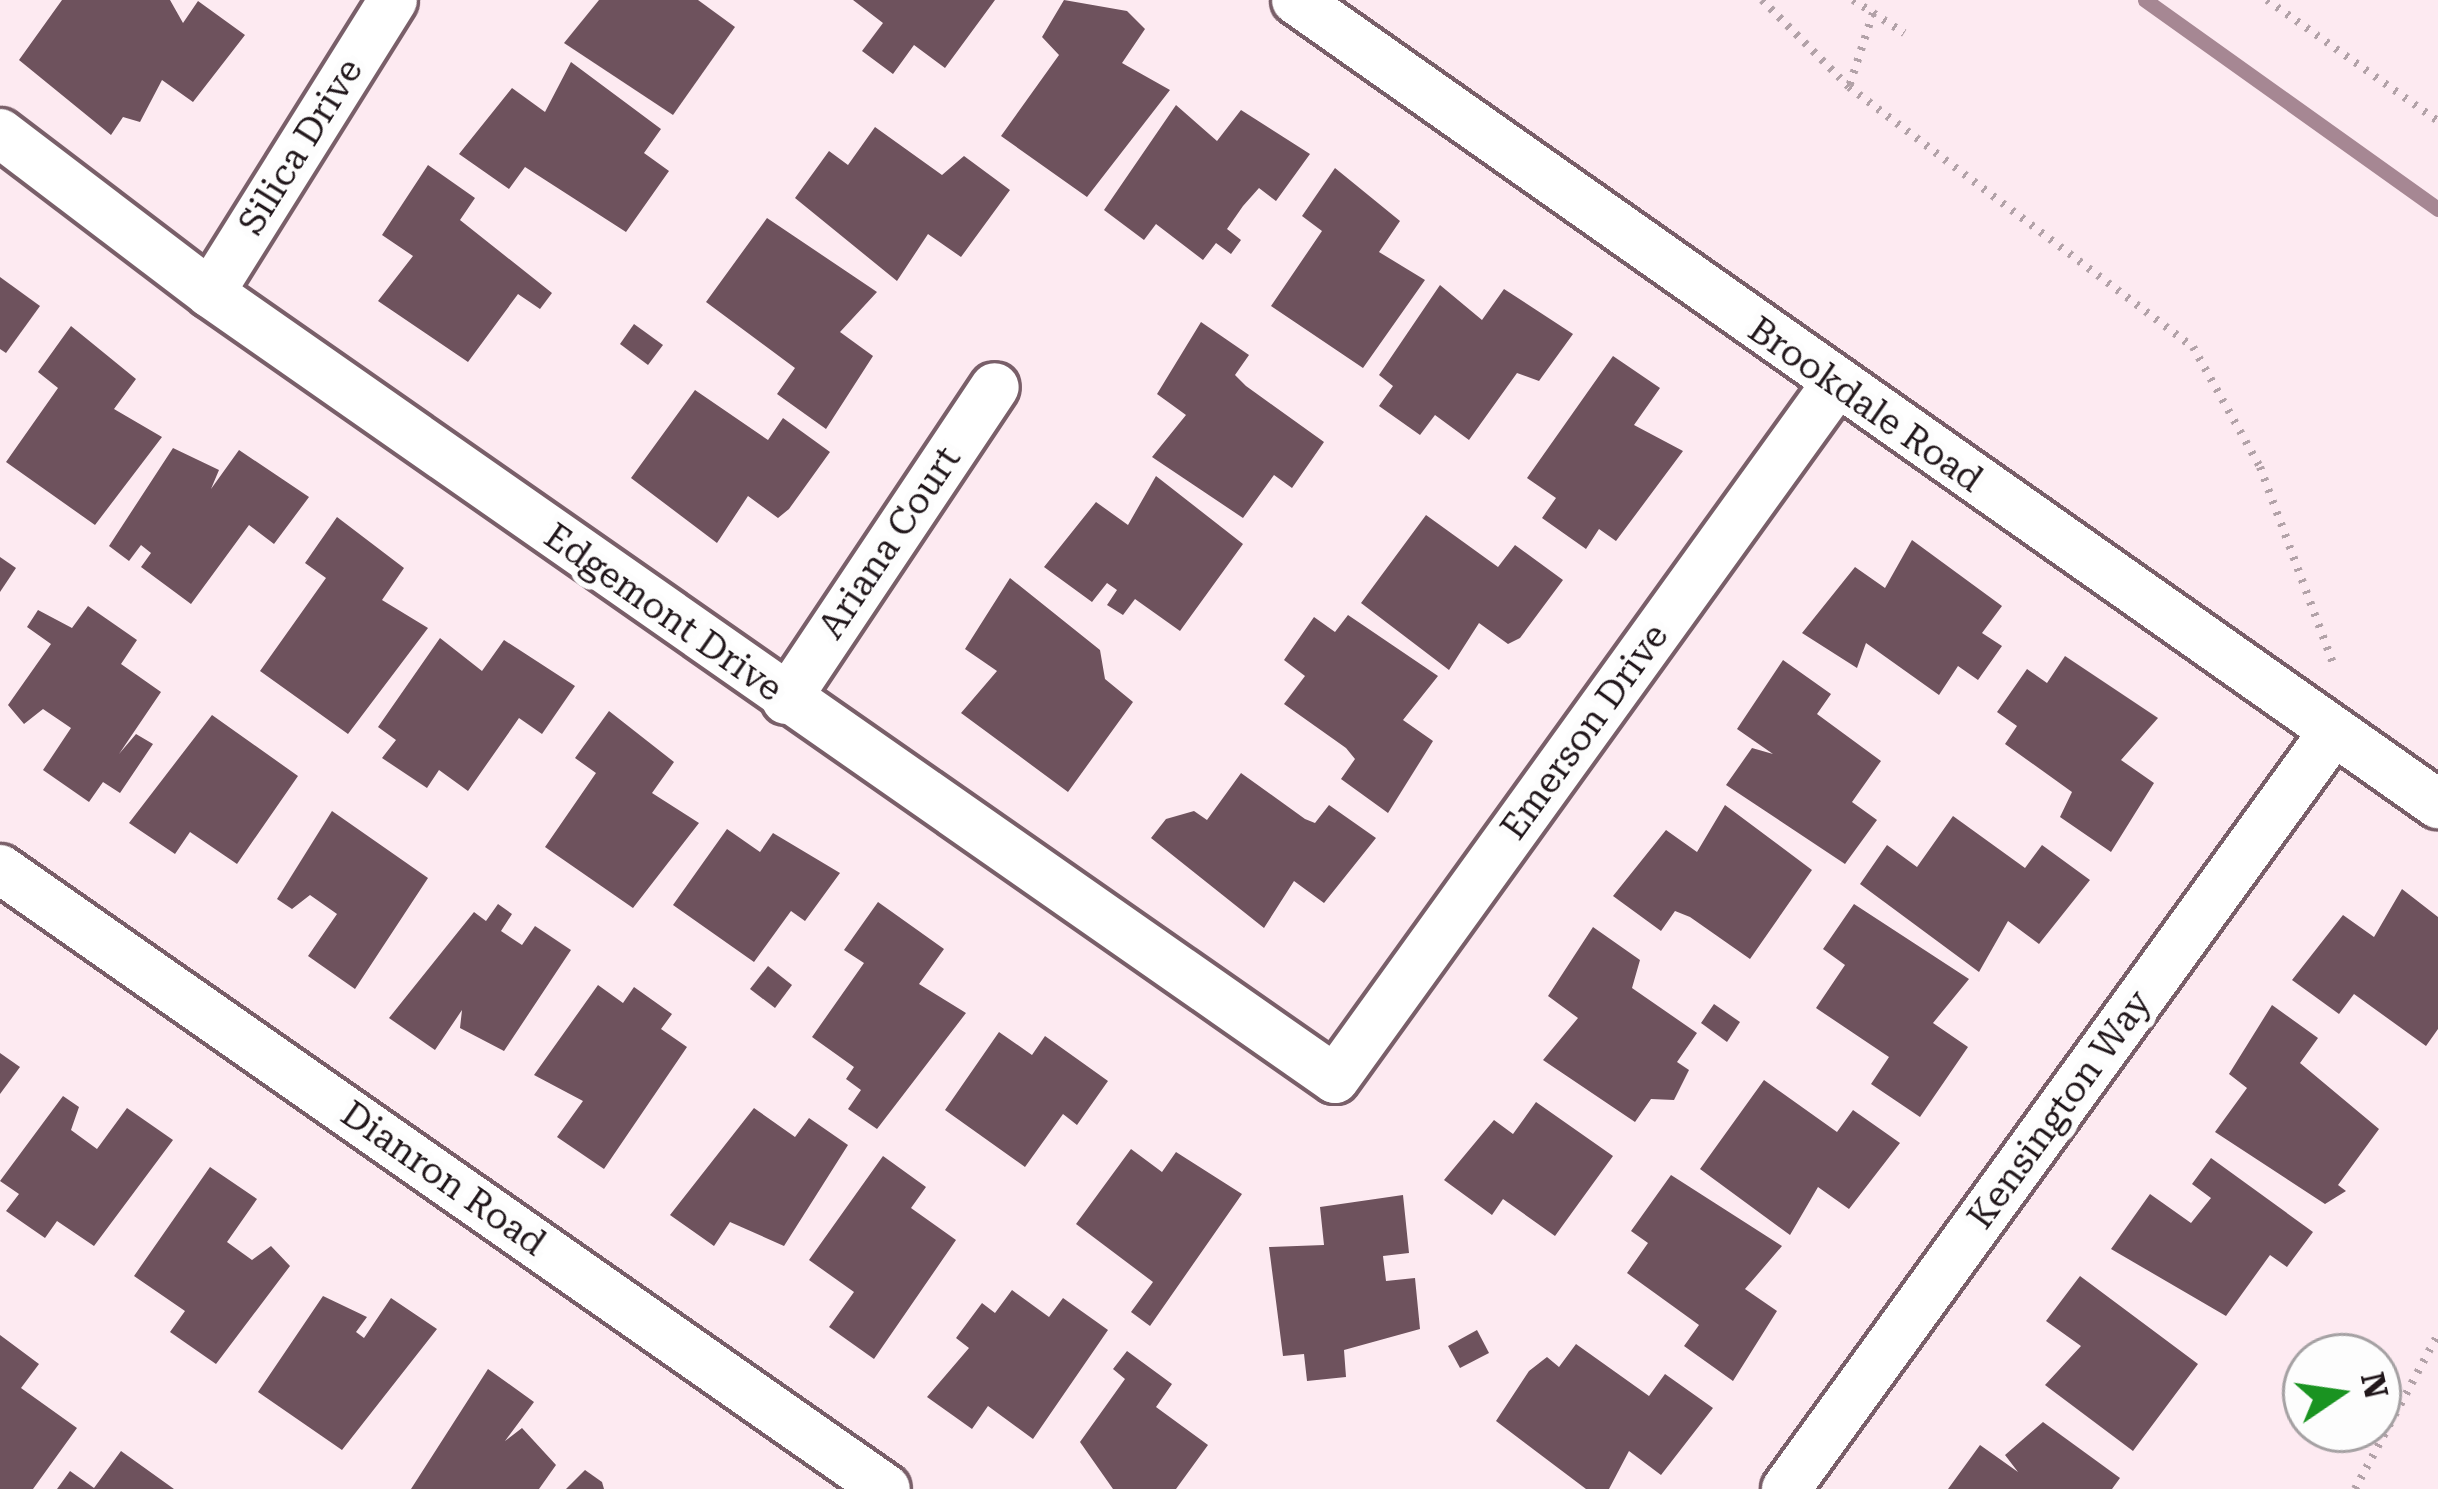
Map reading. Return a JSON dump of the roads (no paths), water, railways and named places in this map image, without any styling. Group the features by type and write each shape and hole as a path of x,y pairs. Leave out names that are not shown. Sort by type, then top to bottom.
{"street":[{"name":"Silica Drive","path":"209,293 393,0"},
{"name":"Brookdale Road","path":"1296,0 1835,385 2438,804"},
{"name":"Edgemont Drive","path":"0,133 209,293 1335,1079"},
{"name":"Emerson Drive","path":"1335,1079 1835,385"},
{"name":"Ariana Court","path":"786,700 995,387"},
{"name":"Kensington Way","path":"1786,1489 2333,732"},
{"name":"Dianron Road","path":"0,869 886,1489"}],"waterway":[{"path":"2145,0 2438,209"}]}
